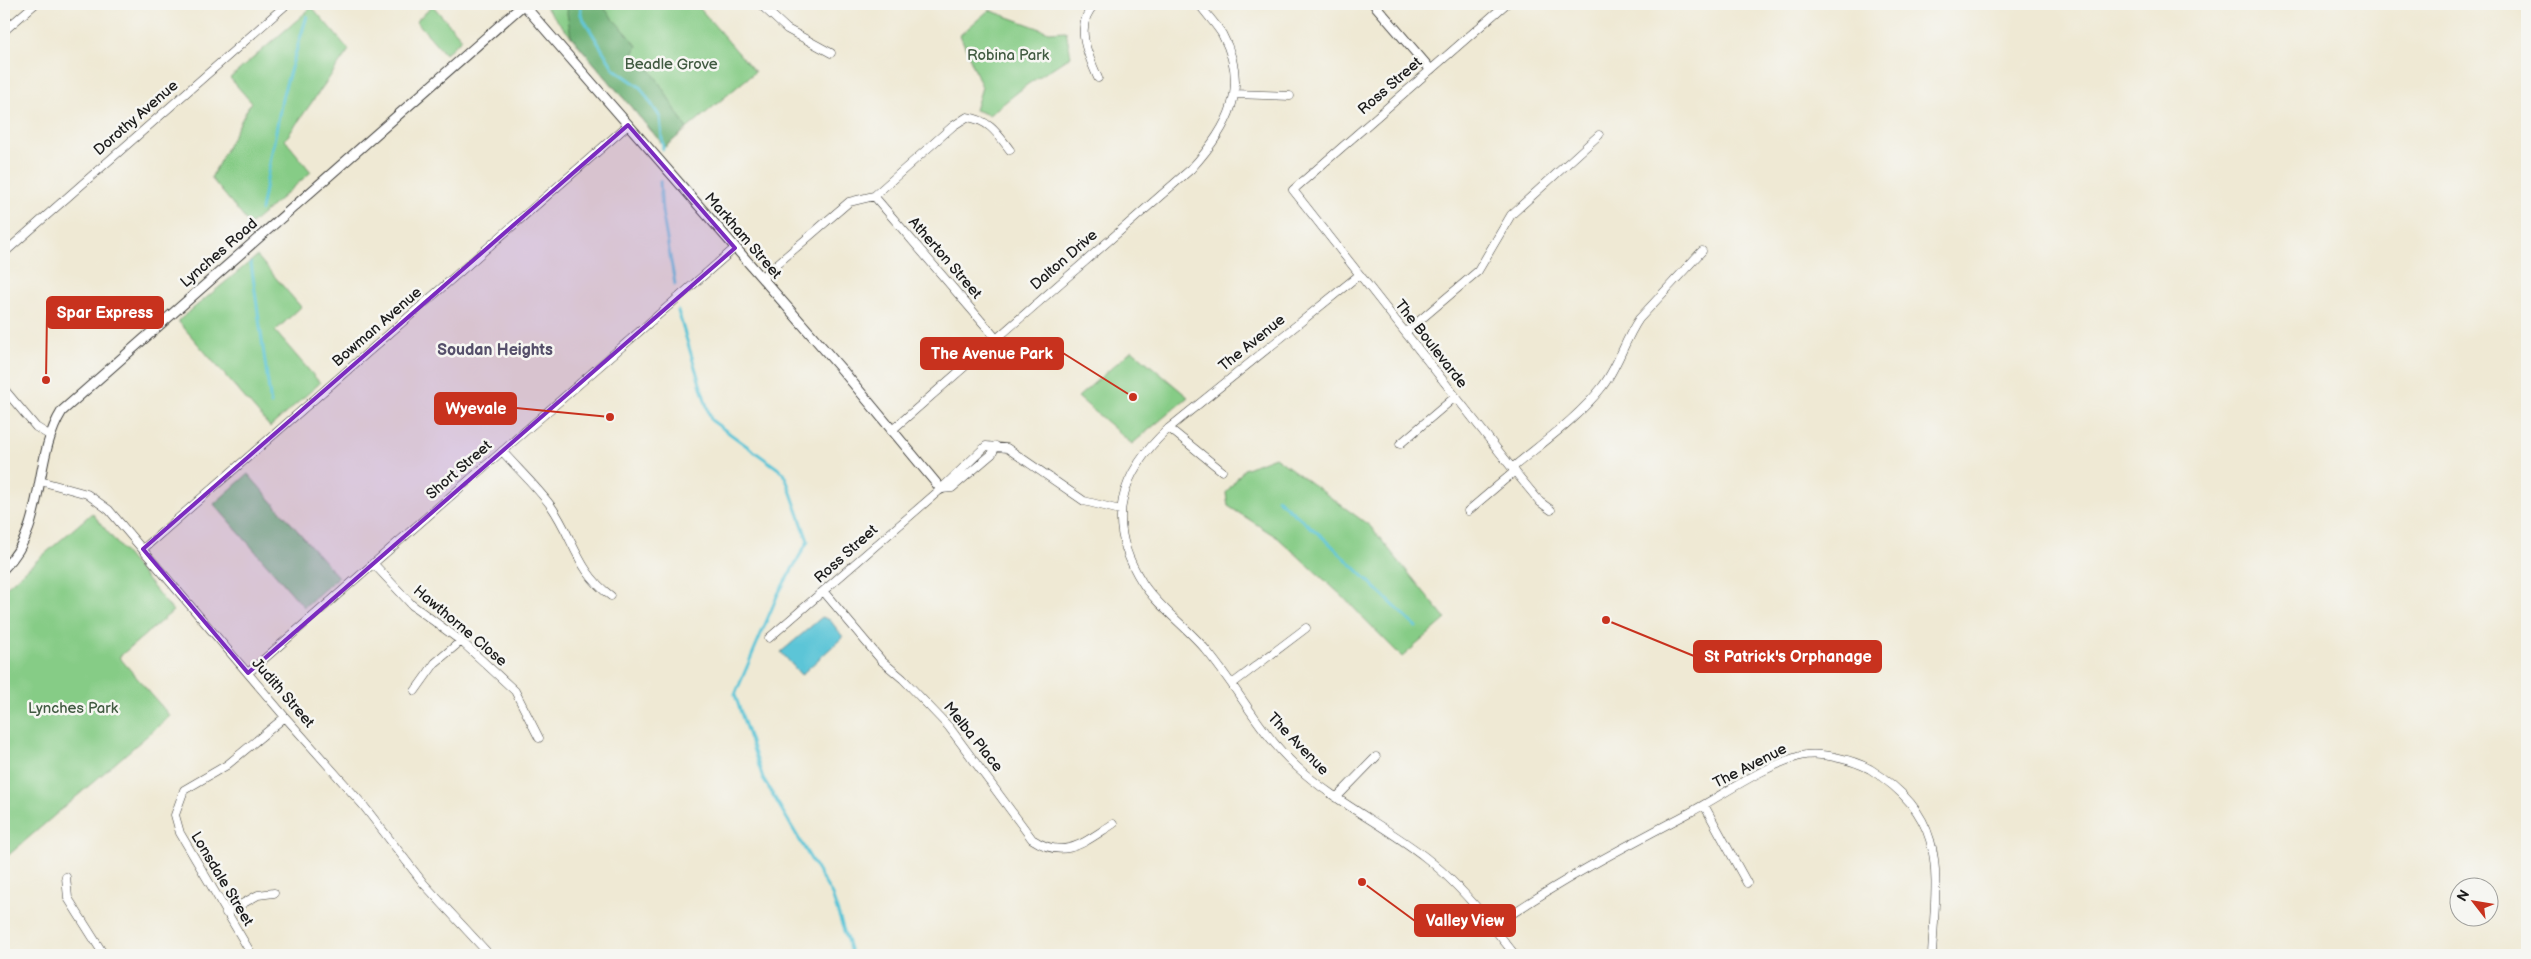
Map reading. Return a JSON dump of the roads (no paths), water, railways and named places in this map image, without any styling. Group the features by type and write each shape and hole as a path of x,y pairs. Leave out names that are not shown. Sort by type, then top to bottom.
{"street":[{"path":"4,31 34,4"},
{"name":"Dorothy Avenue","path":"4,253 287,4"},
{"name":"Markham Street","path":"523,4 843,371 940,489"},
{"name":"Lynches Road","path":"4,568 12,560 23,543 31,522 49,435 57,419 68,404 523,4"},
{"path":"760,4 787,29 831,53"},
{"path":"1095,4 1084,20 1083,37 1098,78"},
{"name":"Dalton Drive","path":"891,431 995,337 1191,169 1214,143 1229,116 1234,94 1233,62 1221,34 1198,4"},
{"path":"1374,4 1430,70"},
{"name":"Ross Street","path":"1293,190 1506,4"},
{"path":"1234,94 1290,96"},
{"path":"762,278 849,202 874,196 953,126 967,117 981,119 991,126 1010,150"},
{"name":"Bowman Avenue","path":"143,549 628,125"},
{"path":"1406,332 1478,271 1511,215 1599,135"},
{"name":"The Boulevarde","path":"1293,190 1455,397 1540,502 1551,510"},
{"name":"Atherton Street","path":"874,196 995,337"},
{"name":"Short Street","path":"248,673 735,248"},
{"path":"1468,511 1588,404 1610,376 1630,332 1639,319 1702,251"},
{"name":"The Avenue","path":"1359,275 1149,446 1136,464 1126,485 1120,510 1122,530 1129,557 1142,583 1206,649 1232,684 1261,730 1295,765 1336,798 1426,858 1465,892 1515,955"},
{"path":"4,389 36,427 49,435"},
{"path":"1400,444 1455,397"},
{"path":"1169,428 1222,471"},
{"name":"Ross Street","path":"769,638 824,592 986,446 999,446 1084,501 1120,510"},
{"path":"502,451 552,507 574,553 598,586 611,596"},
{"name":"Judith Street","path":"40,481 87,494 109,510 285,717 363,804 424,884 486,950"},
{"name":"Hawthorne Close","path":"373,563 412,605 461,641 515,691 540,738"},
{"name":"Melba Place","path":"824,592 876,655 949,726 1032,839 1051,849 1068,848 1079,845 1113,824"},
{"path":"1232,684 1306,628"},
{"path":"415,691 435,663 461,641"},
{"name":"Lonsdale Street","path":"252,955 180,834 175,815 178,802 184,790 227,764 285,717"},
{"name":"The Avenue","path":"1493,928 1531,900 1610,854 1775,766 1802,756 1834,756 1863,765 1888,781 1908,798 1923,821 1933,844 1936,874 1932,955"},
{"path":"1336,798 1376,757"},
{"path":"1704,805 1747,883"},
{"path":"66,877 68,898 104,955"},
{"path":"226,913 258,895 274,892"}],"water":[{"path":"822,617 830,620 843,637 801,675 781,652"}],"waterway":[{"path":"581,4 581,15 614,69 640,87 660,117 663,149"},
{"path":"261,210 283,94 307,16"},
{"path":"660,181 662,211 675,284"},
{"path":"251,263 271,404"},
{"path":"678,311 711,420 784,473 808,541 778,594 735,695 763,778 832,895 852,955"},
{"path":"1277,499 1326,540 1416,627"}],"place":[{"name":"Spar Express","path":"46,380"},
{"name":"The Avenue Park","path":"1133,397"},
{"name":"Wyevale","path":"610,417"},
{"name":"St Patrick's Orphanage","path":"1606,620"},
{"name":"Valley View","path":"1362,882"}],"district":[{"name":"Soudan Heights","path":"495,350"}],"park label":[{"name":"Robina Park","path":"1008,55"},
{"name":"Beadle Grove","path":"671,64"},
{"name":"Lynches Park","path":"73,708"}]}
